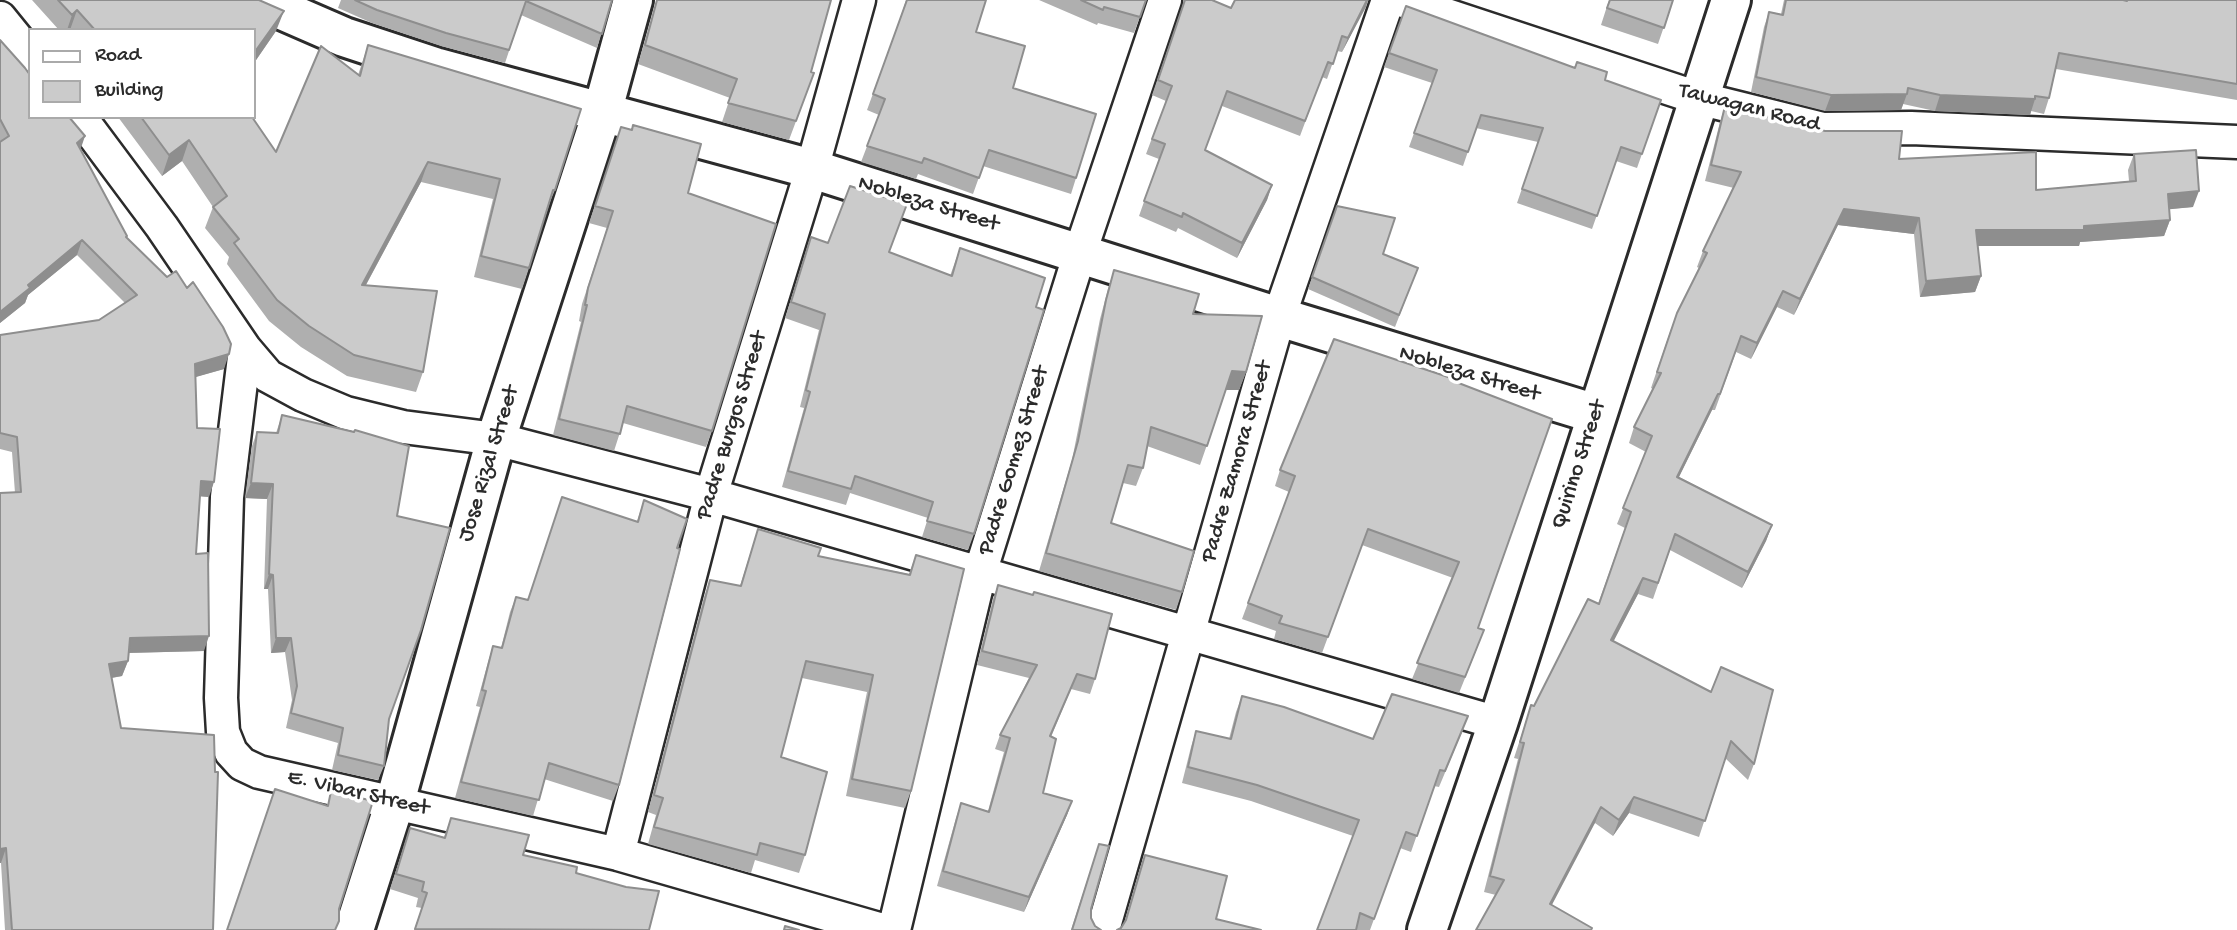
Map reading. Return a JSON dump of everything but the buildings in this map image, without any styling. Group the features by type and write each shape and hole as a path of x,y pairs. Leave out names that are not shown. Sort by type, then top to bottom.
{"street":[{"name":"Nobleza Street","path":"259,0 344,37 435,67 812,169 1596,414"},
{"name":"Jose Rizal Street","path":"354,930 395,802 496,439 603,113 633,0"},
{"name":"Padre Burgos Street","path":"618,854 711,495 812,169 859,0"},
{"name":"Padre Gomez Street","path":"894,930 980,573 1080,253 1165,0"},
{"name":"Padre Zamora Street","path":"1103,930 1279,317 1388,0"},
{"name":"Tawagan Road","path":"1401,0 1698,98 1823,130 1911,128 2237,142"},
{"name":"Quirino Street","path":"1427,930 1498,723 1731,0"},
{"path":"0,18 28,53"},
{"path":"81,119 169,238 245,349 268,376 345,413 403,427 496,439 711,495 1498,723"},
{"name":"E. Vibar Street","path":"245,349 227,497 221,698 223,732 231,752 242,764 259,772 618,854 882,930"}]}
